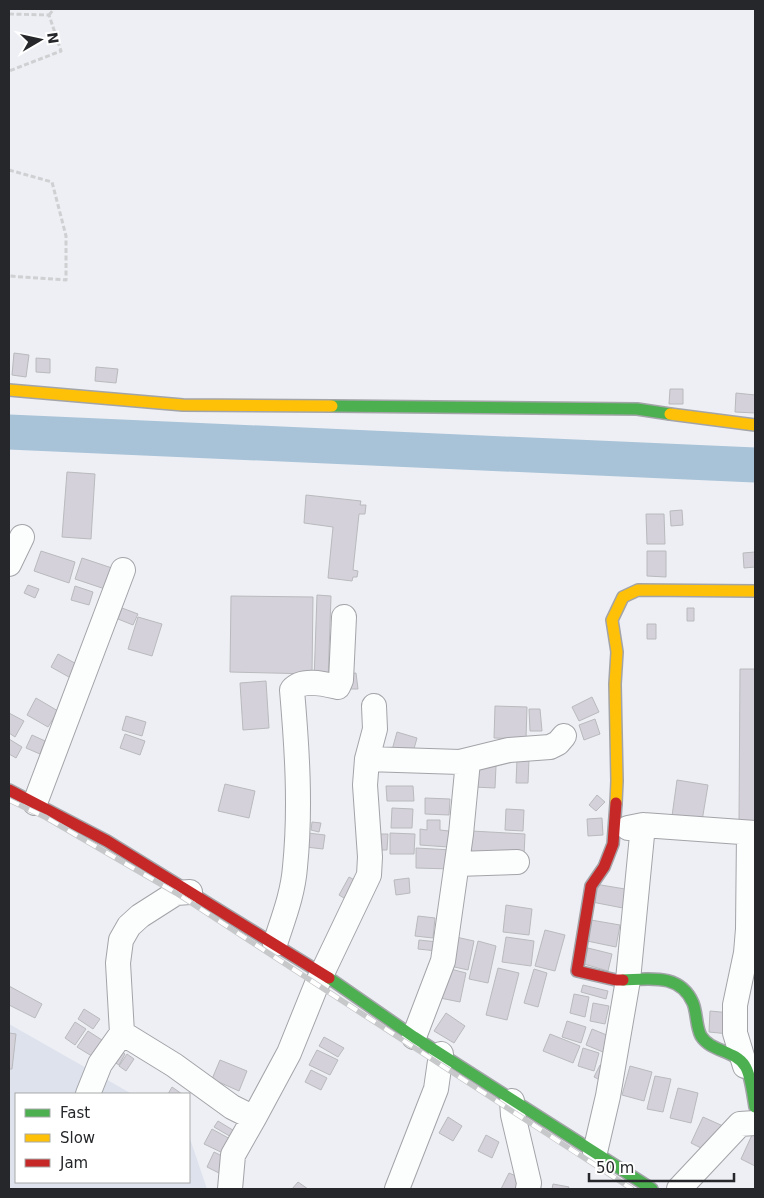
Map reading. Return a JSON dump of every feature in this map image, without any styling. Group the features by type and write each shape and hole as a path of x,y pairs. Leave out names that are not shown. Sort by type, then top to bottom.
{"street":[{"path":"9,390 184,405 636,409 755,425"},
{"path":"9,564 22,537"},
{"path":"35,803 123,570"},
{"path":"745,1066 733,1055 712,1046 701,1036 693,1002 684,988 662,978 616,980 577,971 592,886 604,867 613,844 617,781 615,684 617,652 612,620 623,597 638,590 755,591"},
{"path":"275,944 289,904 295,867 298,798 292,690 299,684 322,683 338,687 341,680 344,617"},
{"path":"230,1189 233,1155 289,1053 323,973 369,875 370,857 365,785 367,759 375,729 374,706"},
{"path":"367,759 460,762 510,750 550,747 558,743 564,736"},
{"path":"414,1037 443,961 457,864 468,761"},
{"path":"9,790 107,841 323,973 414,1037 652,1189"},
{"path":"614,831 643,825 752,833 748,937 743,970 734,1005 735,1034 755,1107"},
{"path":"595,1152 608,1096 628,980 643,825"},
{"path":"457,864 517,862"},
{"path":"88,1093 100,1064 122,1033 118,963 121,940 129,926 140,916 176,893 190,892"},
{"path":"122,1033 174,1065 232,1107 254,1118"},
{"path":"397,1189 436,1089 441,1054"},
{"path":"512,1101 513,1115 529,1183 528,1189"},
{"path":"683,1188 740,1124 755,1123"}],"path":[{"path":"49,15 54,9"},
{"path":"9,14 49,15"},
{"path":"9,71 61,50 49,15"},
{"path":"9,170 52,182 66,236 66,280 9,276"}],"shaded area":[{"path":"9,1024 130,1093 15,1093 15,1183 190,1183 190,1139 207,1189 9,1189"}],"building":[{"path":"14,353 29,355 26,377 12,375"},
{"path":"36,358 50,359 50,373 36,372"},
{"path":"96,367 118,369 116,383 95,381"},
{"path":"670,389 683,389 683,404 669,404"},
{"path":"736,393 755,395 755,413 735,412"},
{"path":"67,472 95,474 91,539 62,537"},
{"path":"306,495 361,501 360,505 366,505 365,514 359,514 353,570 358,571 357,577 353,577 352,581 328,578 333,527 304,523"},
{"path":"682,510 683,525 671,526 670,511"},
{"path":"646,514 664,514 665,544 647,544"},
{"path":"41,551 75,562 69,583 34,571"},
{"path":"647,551 666,551 666,577 647,576"},
{"path":"755,552 755,567 744,568 743,553"},
{"path":"82,558 112,568 105,589 75,579"},
{"path":"28,585 39,589 35,598 24,593"},
{"path":"75,586 93,592 89,605 71,600"},
{"path":"317,595 331,596 328,681 314,681"},
{"path":"231,596 313,597 312,674 230,672"},
{"path":"122,608 138,614 133,625 118,619"},
{"path":"687,608 694,608 694,621 687,621"},
{"path":"138,617 162,624 152,656 128,649"},
{"path":"647,624 656,624 656,639 647,639"},
{"path":"58,654 84,668 76,681 51,667"},
{"path":"740,669 755,669 755,822 739,822"},
{"path":"356,673 358,689 348,689 347,674"},
{"path":"266,681 269,728 243,730 240,683"},
{"path":"592,697 599,712 579,721 572,707"},
{"path":"36,698 58,711 48,727 27,715"},
{"path":"495,706 527,707 526,739 494,738"},
{"path":"529,709 540,709 542,731 530,731"},
{"path":"9,713 24,721 15,737 9,733"},
{"path":"126,716 146,722 142,736 122,730"},
{"path":"595,719 600,734 584,740 579,725"},
{"path":"397,732 417,738 412,756 392,750"},
{"path":"125,734 145,741 140,755 120,748"},
{"path":"32,735 45,741 40,754 26,748"},
{"path":"9,739 22,747 16,758 9,754"},
{"path":"517,759 529,759 528,783 516,783"},
{"path":"474,766 496,766 495,788 473,787"},
{"path":"677,780 708,785 702,821 672,816"},
{"path":"225,784 255,791 249,818 218,811"},
{"path":"386,786 413,786 414,801 387,801"},
{"path":"597,795 605,802 596,811 589,805"},
{"path":"425,798 450,799 449,815 425,814"},
{"path":"392,808 413,809 412,828 391,828"},
{"path":"506,809 524,810 523,831 505,830"},
{"path":"602,818 603,835 588,836 587,819"},
{"path":"427,820 440,820 440,830 449,831 448,847 420,845 420,829 427,830"},
{"path":"312,822 321,823 319,832 311,830"},
{"path":"472,831 525,834 524,856 471,853"},
{"path":"308,833 325,835 323,849 306,847"},
{"path":"390,833 415,834 414,854 390,854"},
{"path":"379,834 388,834 387,850 379,850"},
{"path":"416,848 452,850 451,869 416,868"},
{"path":"349,877 362,884 352,903 339,895"},
{"path":"409,878 410,893 396,895 394,880"},
{"path":"595,884 631,890 628,909 592,902"},
{"path":"506,905 532,909 529,935 503,932"},
{"path":"418,916 435,918 433,938 415,936"},
{"path":"591,920 620,925 616,947 587,941"},
{"path":"545,930 565,935 555,971 535,966"},
{"path":"456,937 474,941 468,970 450,966"},
{"path":"506,937 534,941 531,966 502,962"},
{"path":"419,940 438,942 437,951 418,949"},
{"path":"478,941 496,946 488,983 469,979"},
{"path":"588,948 612,954 608,971 584,964"},
{"path":"447,968 466,973 460,1002 440,998"},
{"path":"498,968 519,973 507,1020 486,1015"},
{"path":"534,969 547,973 538,1007 524,1003"},
{"path":"583,985 608,991 606,999 581,992"},
{"path":"9,986 42,1004 35,1018 9,1005"},
{"path":"574,994 589,997 585,1017 570,1013"},
{"path":"593,1003 609,1006 605,1024 590,1021"},
{"path":"84,1009 100,1019 93,1029 78,1019"},
{"path":"710,1011 731,1013 729,1034 709,1032"},
{"path":"446,1013 465,1026 454,1043 434,1031"},
{"path":"567,1021 586,1027 581,1043 562,1037"},
{"path":"75,1022 86,1029 75,1045 65,1038"},
{"path":"592,1029 609,1036 603,1052 586,1045"},
{"path":"88,1031 105,1042 95,1058 77,1047"},
{"path":"9,1033 16,1034 12,1069 9,1069"},
{"path":"550,1034 580,1046 573,1063 543,1051"},
{"path":"324,1037 344,1048 338,1057 319,1046"},
{"path":"583,1048 599,1053 594,1071 578,1066"},
{"path":"117,1049 125,1054 119,1065 111,1060"},
{"path":"317,1050 338,1060 330,1075 309,1065"},
{"path":"127,1054 134,1059 126,1071 119,1066"},
{"path":"220,1060 247,1071 239,1091 212,1079"},
{"path":"600,1065 608,1068 602,1081 594,1077"},
{"path":"630,1066 652,1072 644,1101 622,1095"},
{"path":"311,1070 327,1078 321,1090 305,1082"},
{"path":"655,1076 671,1079 663,1112 647,1109"},
{"path":"172,1087 181,1093 169,1093"},
{"path":"678,1088 698,1093 691,1123 670,1118"},
{"path":"448,1117 462,1126 453,1141 439,1133"},
{"path":"703,1117 723,1126 711,1153 691,1143"},
{"path":"218,1121 236,1132 233,1138 214,1127"},
{"path":"212,1129 232,1140 225,1154 204,1144"},
{"path":"486,1135 499,1142 492,1158 478,1151"},
{"path":"752,1135 755,1136 755,1166 741,1159"},
{"path":"214,1152 228,1159 221,1174 207,1167"},
{"path":"509,1173 523,1179 518,1189 501,1189"},
{"path":"298,1182 308,1189 292,1189"},
{"path":"553,1184 569,1187 568,1189 552,1189"}],"waterway":[{"path":"9,432 755,465"}],"railway":[{"path":"9,800 45,817 176,893 632,1189"}],"traffic: fast":[{"path":"332,406 637,409 670,414"},
{"path":"329,978 414,1037 652,1189"},
{"path":"623,980 663,980 672,982 687,993 693,1003 701,1036 705,1041 735,1057 745,1066 750,1080 755,1107"}],"traffic: slow":[{"path":"9,390 183,405 332,406"},
{"path":"670,414 755,425"},
{"path":"616,803 615,684 617,652 612,620 623,597 638,590 755,591"}],"traffic: jam":[{"path":"9,790 107,841 329,978"},
{"path":"616,803 613,844 604,867 591,886 577,971 623,980"}]}
